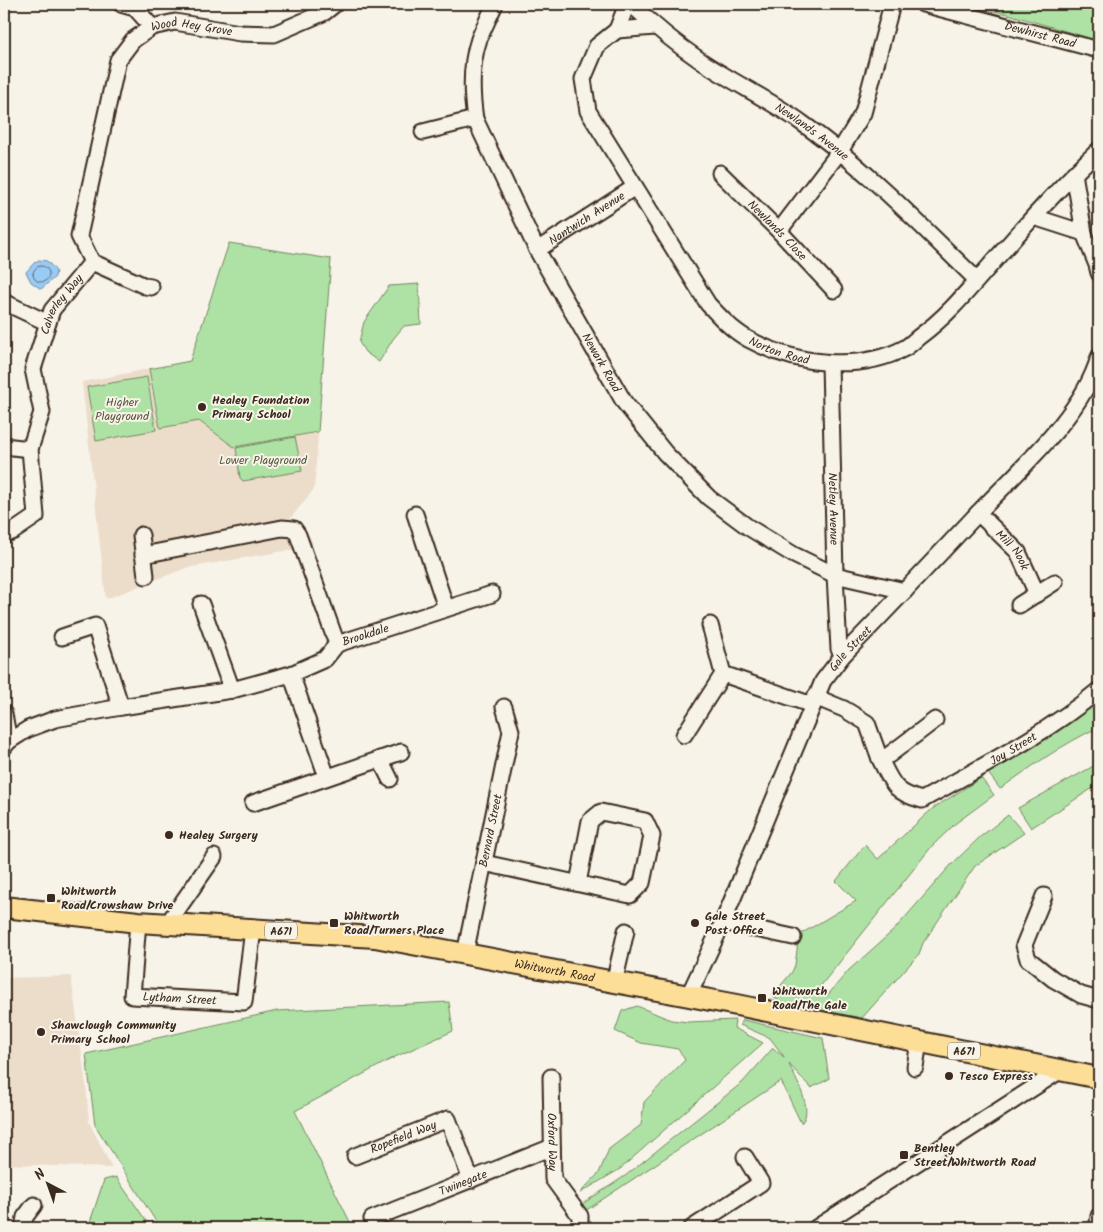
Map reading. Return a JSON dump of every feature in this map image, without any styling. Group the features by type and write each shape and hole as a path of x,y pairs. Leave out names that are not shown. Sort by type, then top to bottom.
{"main road":[{"name":"Whitworth Road","path":"4,906 138,922 375,937 737,1005 1099,1078"}],"street":[{"path":"121,4 135,8 152,27"},
{"name":"Wood Hey Grove","path":"92,262 79,236 118,60 133,40 152,27 176,22 240,33 274,34 325,12 335,4"},
{"name":"Newark Road","path":"495,4 479,39 473,67 472,96 475,119 537,250 624,402 665,453 709,498 748,527 794,555 835,575 905,591"},
{"path":"617,30 629,4"},
{"name":"Newlands Avenue","path":"629,4 701,61 801,122 840,151 868,175 977,280"},
{"path":"780,232 840,151 863,113 892,4"},
{"name":"Dewhirst Road","path":"923,4 1099,50"},
{"path":"617,30 655,26"},
{"name":"Norton Road","path":"617,30 597,46 583,79 588,111 708,304 726,324 747,339 790,357 830,363 868,361 905,348 939,322 1034,216 1074,173 1099,150"},
{"path":"422,132 475,119"},
{"name":"Newlands Close","path":"720,173 780,232 834,290"},
{"path":"1074,173 1084,234 1099,273"},
{"name":"Nantwich Avenue","path":"537,250 635,187"},
{"path":"1034,216 1084,234"},
{"path":"92,262 151,287"},
{"name":"Calverley Way","path":"30,449 42,412 33,369 52,310 92,262"},
{"path":"4,302 48,323"},
{"name":"Gale Street","path":"688,997 722,922 822,681 843,655 1056,430 1082,395 1096,368 1099,357"},
{"name":"Netley Avenue","path":"830,363 835,575 839,649 843,655"},
{"path":"4,446 30,449 36,516 14,532 4,535"},
{"name":"Mill Nook","path":"978,513 1018,552 1037,594"},
{"path":"414,514 446,608"},
{"path":"143,555 282,528 294,529 337,644"},
{"path":"141,535 146,576"},
{"path":"1019,605 1056,582"},
{"name":"Brookdale","path":"6,744 28,729 55,719 232,690 291,674 325,659 337,644 492,594"},
{"path":"202,604 232,690"},
{"path":"684,736 723,674 710,625"},
{"path":"62,637 94,626 122,707"},
{"path":"291,674 327,777"},
{"path":"723,674 844,709 867,723 880,759 889,755 935,720"},
{"name":"Joy Street","path":"880,759 890,780 897,788 907,796 922,800 980,768 1072,712 1099,690"},
{"name":"Bernard Street","path":"465,954 511,731 504,707"},
{"path":"4,714 6,744"},
{"path":"253,803 401,752"},
{"path":"380,759 390,779"},
{"path":"484,863 578,883 630,894 642,883 652,836 646,822 601,812 590,821 578,883"},
{"path":"168,923 214,857"},
{"path":"1044,896 1024,944 1028,959 1053,979 1081,996 1099,1000"},
{"name":"Lytham Street","path":"138,922 132,996 244,1002 253,929"},
{"path":"722,922 793,937"},
{"path":"614,983 626,931"},
{"path":"915,1067 919,1042"},
{"path":"816,1228 1061,1070"},
{"name":"Oxford Way","path":"551,1077 553,1179 580,1216 580,1228"},
{"name":"Ropefield Way","path":"355,1156 448,1119 470,1180"},
{"name":"Twinegate","path":"372,1219 552,1147"},
{"path":"692,1228 761,1183 745,1157"},
{"path":"1097,1228 1099,1216"}],"shaded area":[{"name":"Healey Foundation Primary School","path":"229,243 331,259 314,489 289,520 304,526 313,544 296,549 186,568 106,599 82,382 190,361"},
{"name":"Shawclough Community Primary School","path":"71,976 89,1122 112,1168 4,1164 4,978"}],"green space":[{"path":"961,4 1099,4 1099,41 1008,14"},
{"path":"229,243 331,259 318,432 234,447 199,421 160,428 149,369 190,361"},
{"path":"419,284 421,324 404,326 393,339 379,362 365,352 359,342 364,322 389,286"},
{"name":"Higher Playground","path":"147,377 156,430 96,441 87,387"},
{"name":"Lower Playground","path":"295,437 302,471 243,481 240,478 236,448"},
{"path":"1099,699 1099,727 1060,748 1000,789 988,773 1075,719"},
{"path":"1099,763 1099,784 1031,828 1018,808"},
{"path":"981,778 994,795 956,823 932,846 819,988 827,996 849,970 895,929 950,866 980,837 1008,815 1024,833 975,866 923,943 919,954 862,1018 782,1003 772,996 792,972 795,965 799,935 856,901 836,881 865,845 878,859 932,809"},
{"path":"449,1002 453,1031 395,1057 295,1111 353,1228 160,1228 95,1125 86,1054 277,1011"},
{"path":"637,1006 671,1020 688,1022 735,1020 734,1028 763,1043 620,1169 580,1193 599,1173 609,1149 641,1125 644,1102 685,1060 678,1049 641,1043 615,1031 622,1011"},
{"path":"743,1020 823,1038 829,1079 811,1088 789,1064 805,1103 805,1117 801,1123 781,1081 585,1211 582,1204 625,1176 743,1082 773,1048 785,1058 770,1038 740,1025"},
{"path":"116,1177 151,1228 88,1228 104,1180"}],"water":[{"path":"39,260 47,261 56,271 55,277 41,289 31,282 26,272"}],"place":[{"name":"Healey Foundation Primary School","path":"202,407"},
{"name":"Healey Surgery","path":"169,835"},
{"name":"Whitworth Road/Crowshaw Drive","path":"51,898"},
{"name":"Whitworth Road/Turners Place","path":"334,923"},
{"name":"Gale Street Post Office","path":"695,923"},
{"name":"Whitworth Road/The Gale","path":"762,998"},
{"name":"Shawclough Community Primary School","path":"41,1032"},
{"name":"Tesco Express","path":"949,1076"},
{"name":"Bentley Street/Whitworth Road","path":"904,1155"}]}
